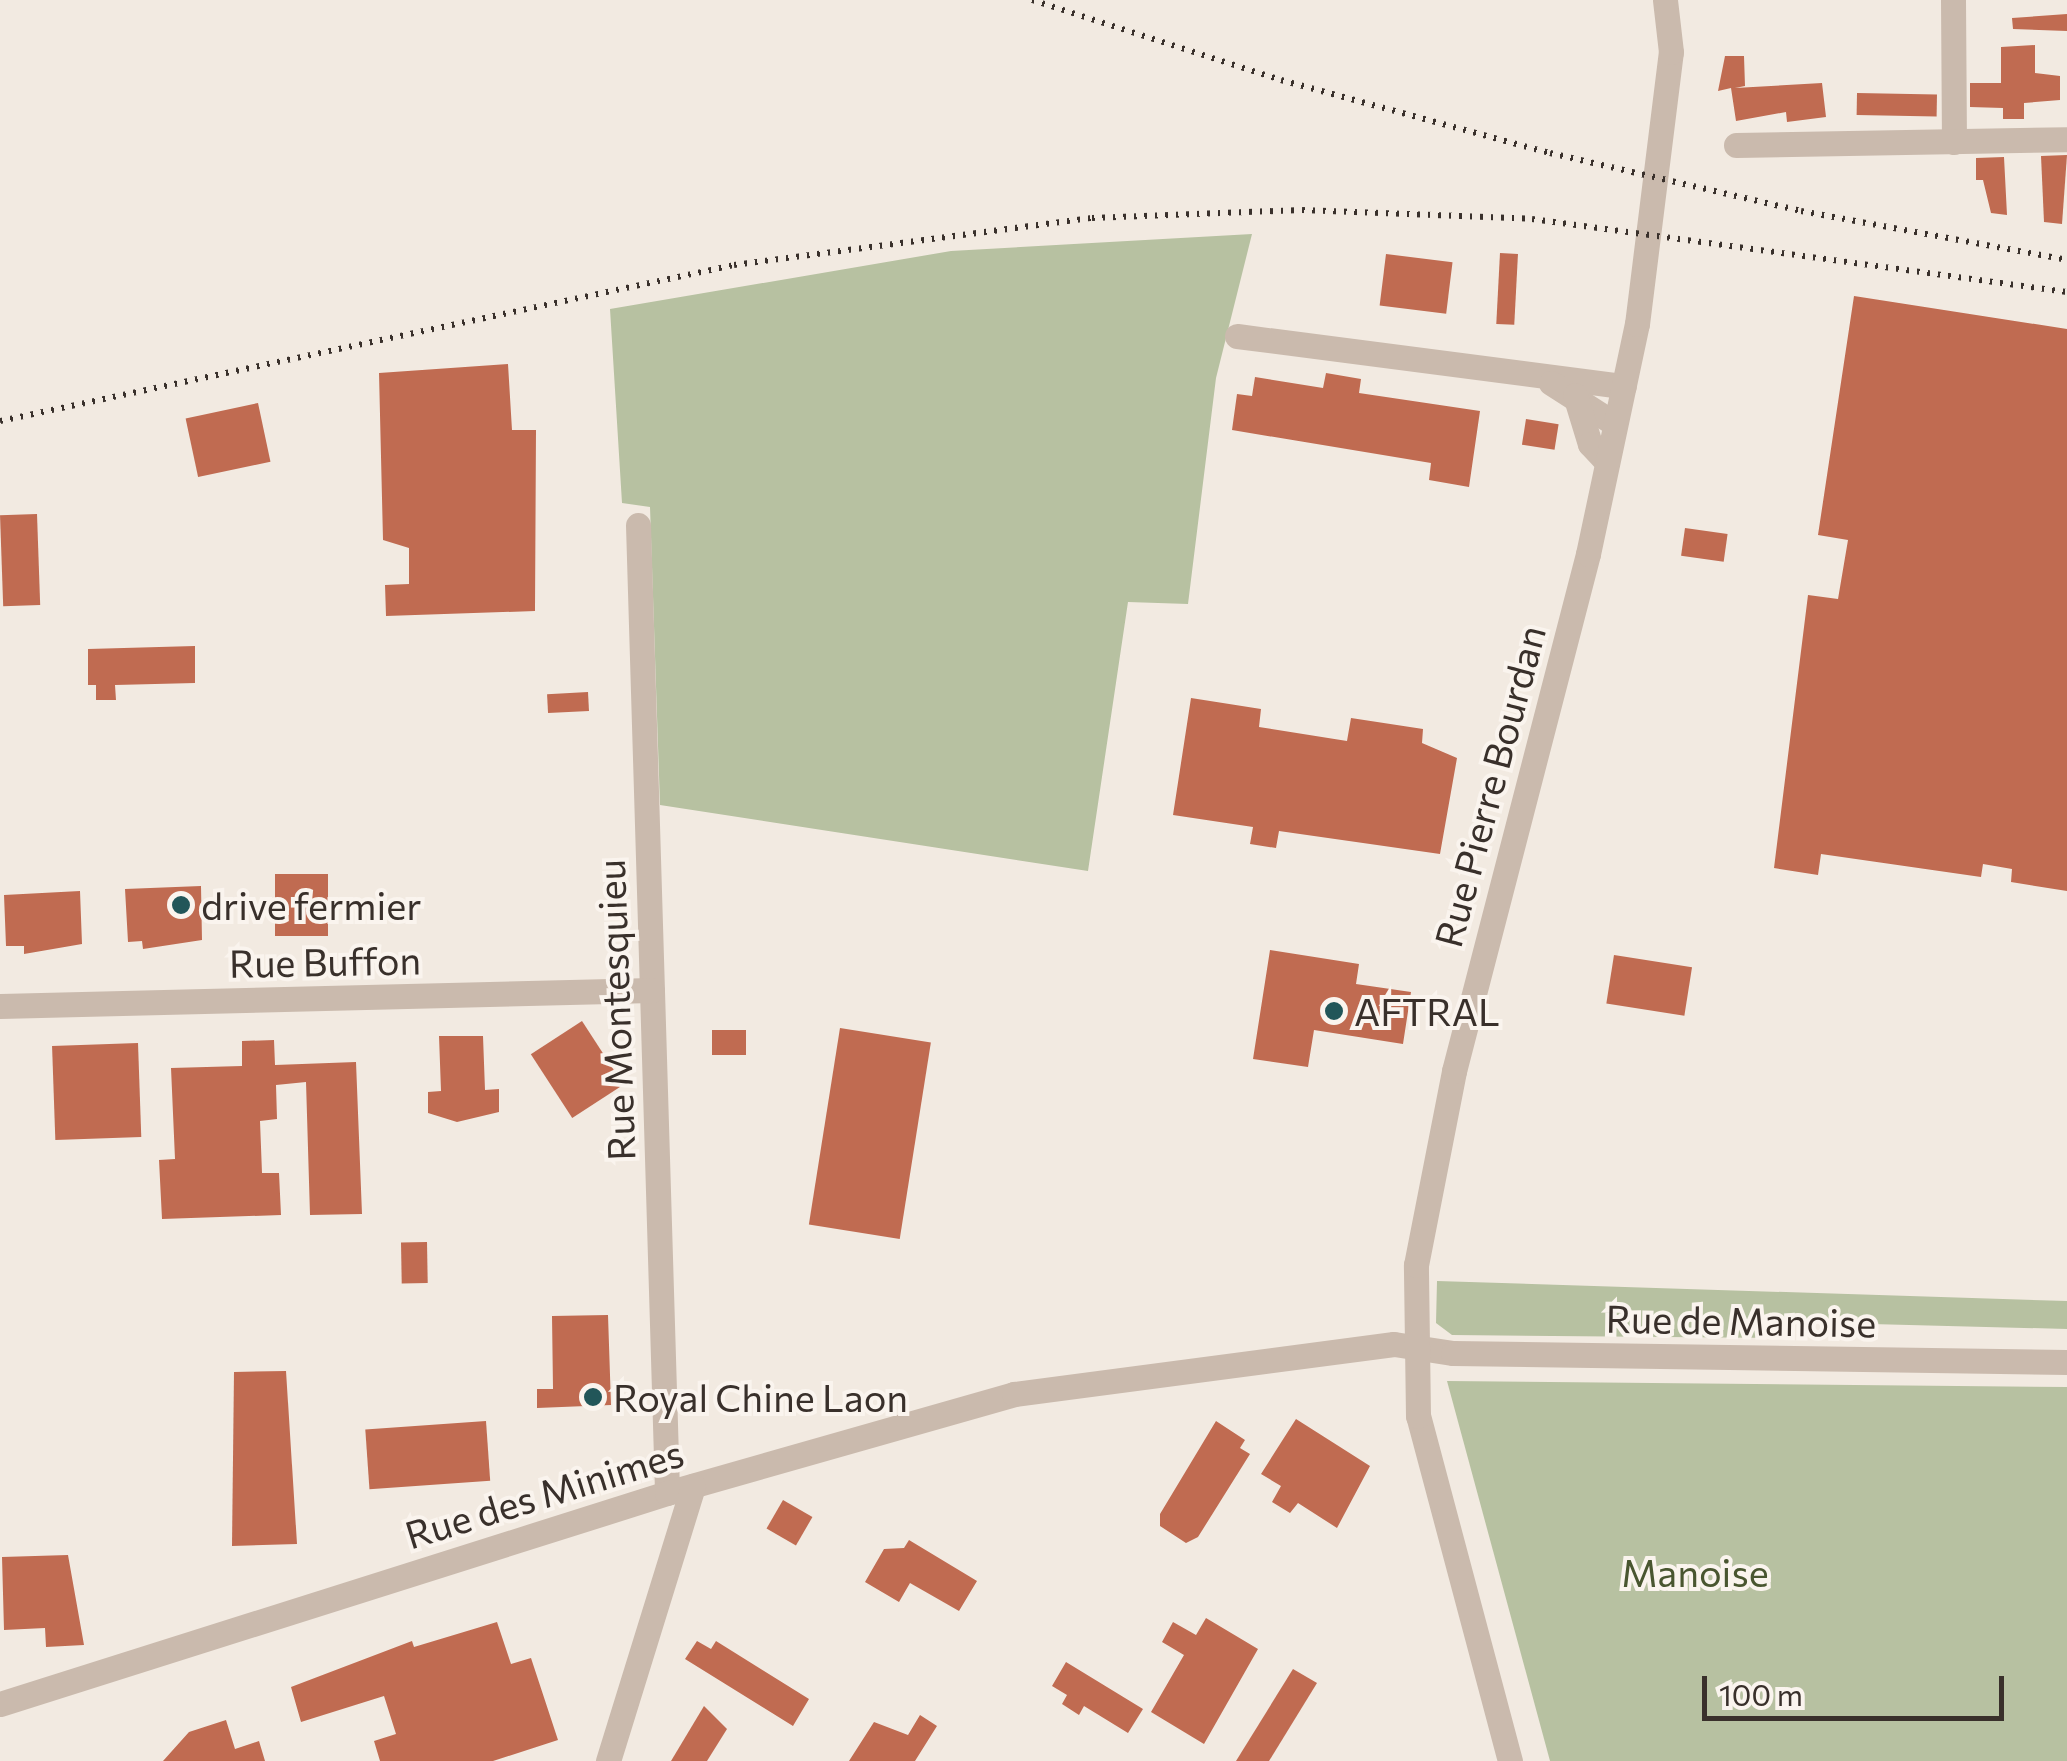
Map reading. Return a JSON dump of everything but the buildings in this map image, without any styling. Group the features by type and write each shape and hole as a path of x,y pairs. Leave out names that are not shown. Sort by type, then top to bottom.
{"street":[{"name":"Rue Pierre Bourdan","path":"1510,1761 1418,1416 1414,1347 1416,1265 1454,1070 1624,386 1671,52 1665,0"},
{"path":"1953,0 1954,142"},
{"path":"1736,145 2067,139"},
{"path":"1237,336 1546,381 1624,386"},
{"path":"1546,381 1575,395 1615,424"},
{"path":"1575,395 1590,444 1606,462"},
{"name":"Rue Montesquieu","path":"638,525 667,1493"},
{"name":"Rue Buffon","path":"0,1006 652,990"},
{"name":"Rue de Manoise","path":"1414,1347 2067,1362"},
{"name":"Rue des Minimes","path":"0,1704 667,1493 1014,1394 1414,1347"},
{"path":"608,1761 694,1486"}],"green space":[{"path":"1252,234 1216,378 1188,604 1128,602 1088,871 660,805 650,507 622,503 610,309 951,251"},
{"path":"1437,1281 2067,1301 2067,1329 1794,1322 1792,1338 1452,1335 1436,1323"},
{"name":"Manoise","path":"1447,1381 2067,1387 2067,1761 1550,1761"}],"railway":[{"path":"1032,0 1281,80 1550,153 1801,211 2067,260"},
{"path":"0,421 734,265 1092,218 1302,210 1532,219 2067,292"}],"place":[{"name":"drive fermier","path":"181,905"},
{"name":"AFTRAL","path":"1334,1011"},
{"name":"Royal Chine Laon","path":"593,1397"}]}
